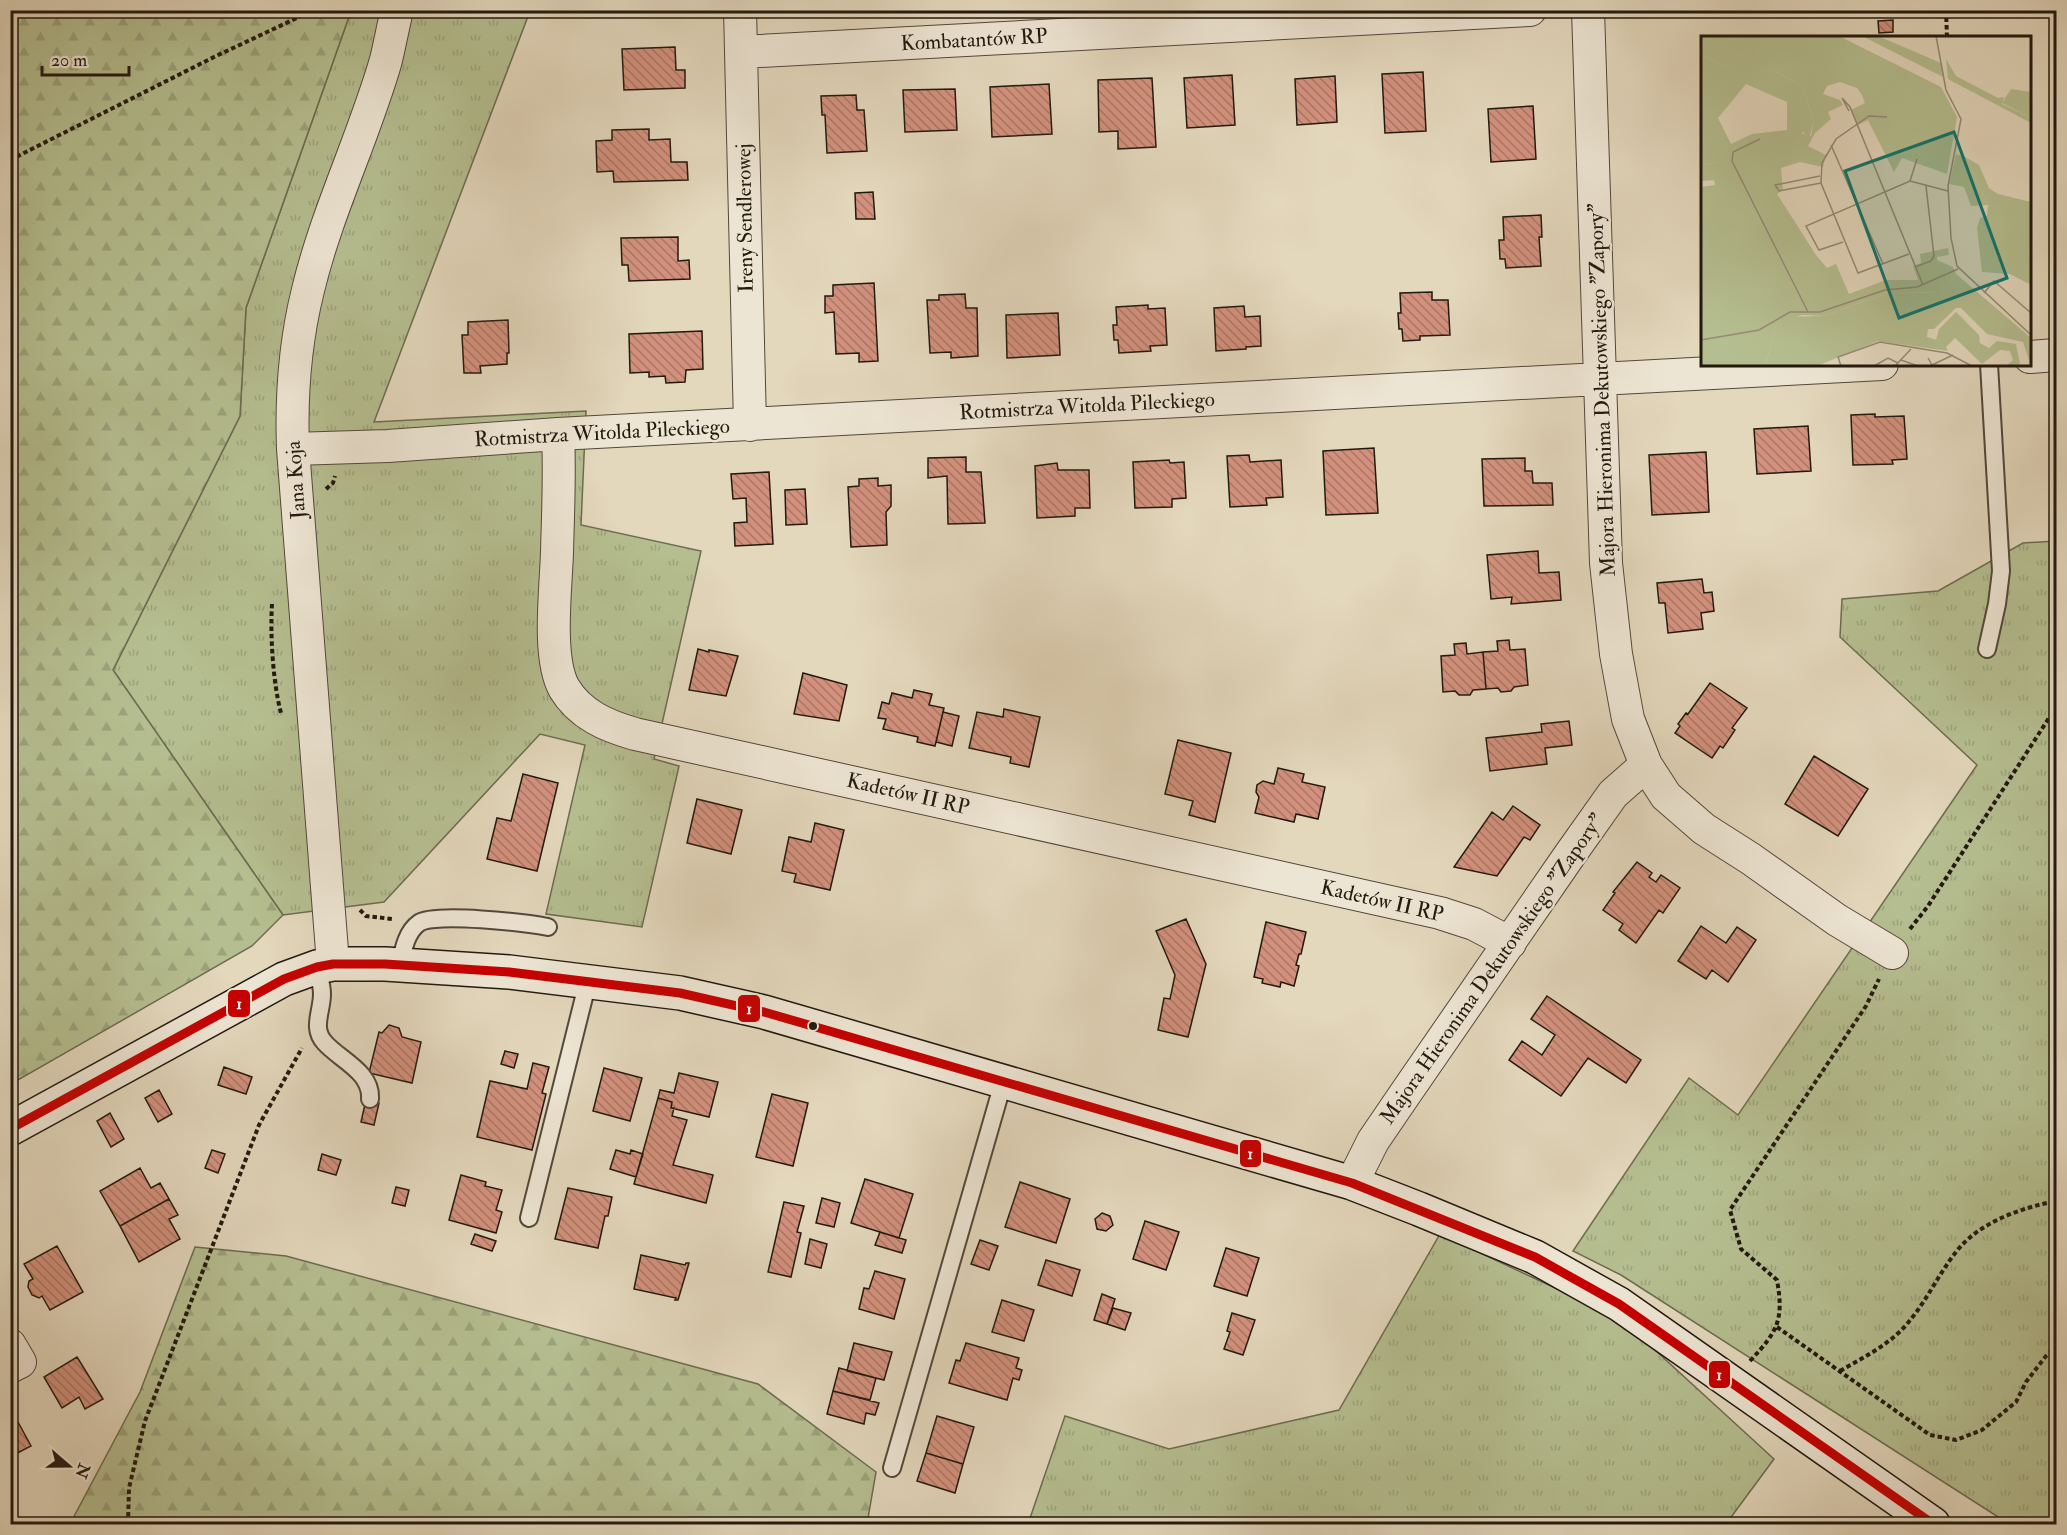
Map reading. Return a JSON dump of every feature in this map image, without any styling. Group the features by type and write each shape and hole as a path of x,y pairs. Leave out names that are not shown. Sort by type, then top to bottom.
{"street":[{"name":"Jana Koja","path":"325,965 293,449 294,374 308,290 319,250 385,61 397,10"},
{"name":"Ireny Sendlerowej","path":"740,10 750,425"},
{"name":"Kombatantów RP","path":"741,52 1530,10"},
{"name":"Majora Hieronima Dekutowskiego \"Zapory\"","path":"1588,10 1606,563 1616,654 1628,718 1646,765 1666,796 1704,829 1837,920 1892,953"},
{"path":"2031,357 2056,356"},
{"name":"Rotmistrza Witolda Pileckiego","path":"293,449 388,446 558,434 1844,366"},
{"name":"Kadetów II RP","path":"558,434 560,474 554,627 555,660 564,687 583,710 608,726 635,734 1440,913 1474,924 1510,943"},
{"name":"Majora Hieronima Dekutowskiego \"Zapory\"","path":"1352,1183 1373,1141 1613,794 1646,765"},
{"path":"10,1129 284,979 325,965 400,965 509,972 680,993 764,1012 1352,1183 1535,1257 1619,1304 1933,1524"},
{"path":"10,1345 20,1362 10,1367"}],"lane":[{"path":"1987,649 1997,604 2001,571 1989,366"},
{"path":"400,965 404,946 411,932 420,922 439,918 520,922 549,927"},
{"path":"325,965 316,1028 324,1043 356,1069 368,1084 370,1098"},
{"path":"529,1218 588,981"},
{"path":"892,1467 1003,1083"}],"path":[{"path":"10,160 214,57 314,10"},
{"path":"1946,10 1947,36"},
{"path":"1730,1383 1757,1354 1777,1327 1781,1304 1778,1280 1741,1250 1730,1210 1866,1006 1892,953 1928,906 2056,707"},
{"path":"353,903 366,916 420,922"},
{"path":"128,1524 129,1488 145,1420 259,1125 306,1041 316,1028"},
{"path":"1840,1371 1887,1344 1907,1324 1957,1250 1987,1225 2038,1204 2056,1201"},
{"path":"1777,1327 1930,1435 1956,1440 1982,1430 2016,1402 2026,1382 2046,1356 2056,1348"}],"green space":[{"path":"11,10 351,11 246,308 240,416 113,670 283,915 252,946 11,1084"},
{"path":"351,11 530,11 374,422 586,411 581,525 701,551 654,759 679,766 642,927 546,914 585,745 540,734 384,902 283,915 113,670 240,416 246,308"},
{"path":"2056,541 2056,1524 2009,1524 1621,1275 1573,1251 1689,1078 1738,1115 1977,765 1840,637 1842,599 1938,591 2023,543"},
{"path":"1440,1234 1621,1319 1774,1459 1726,1524 1028,1524 1065,1416 1169,1449 1339,1410"},
{"path":"195,1247 286,1256 758,1384 876,1472 867,1524 70,1524 140,1392"}],"building":[{"path":"1893,20 1893,32 1879,33 1878,21"},
{"path":"2056,41 2056,97 2054,98 2051,42"},
{"path":"675,47 676,70 685,70 685,88 624,90 622,49"},
{"path":"1423,72 1426,131 1385,133 1382,74"},
{"path":"1232,75 1235,125 1187,128 1184,78"},
{"path":"1335,76 1337,122 1297,125 1295,79"},
{"path":"1152,78 1156,147 1118,149 1118,131 1099,132 1098,80"},
{"path":"1049,84 1052,134 992,137 990,87"},
{"path":"955,89 957,130 905,132 903,90"},
{"path":"856,95 857,110 864,110 867,151 827,153 825,115 822,115 821,96"},
{"path":"1533,106 1536,159 1491,162 1488,109"},
{"path":"649,129 649,140 670,139 671,162 687,162 688,180 614,182 613,171 597,172 596,141 612,140 612,130"},
{"path":"873,192 875,219 856,219 855,193"},
{"path":"1541,215 1542,237 1539,237 1541,266 1506,268 1505,259 1500,259 1499,240 1504,240 1503,217"},
{"path":"678,237 678,261 689,260 690,279 629,281 628,265 622,265 621,238"},
{"path":"874,283 878,361 859,362 859,353 836,354 834,312 825,313 825,296 833,296 833,285"},
{"path":"1432,292 1432,300 1448,300 1450,335 1420,336 1420,340 1403,341 1402,329 1399,329 1398,313 1401,313 1400,293"},
{"path":"965,294 966,308 977,308 978,356 951,358 951,352 930,353 927,300 939,300 939,295"},
{"path":"1148,305 1148,309 1165,308 1167,345 1150,346 1151,351 1119,353 1118,340 1114,340 1113,325 1117,325 1116,307"},
{"path":"1244,306 1245,317 1260,316 1261,346 1216,351 1214,308"},
{"path":"1058,313 1060,355 1007,358 1006,315"},
{"path":"508,320 507,364 480,366 481,373 464,373 462,335 468,335 468,322"},
{"path":"702,331 703,369 686,370 685,382 666,383 665,376 649,377 649,372 630,373 629,334"},
{"path":"1875,414 1875,417 1904,416 1907,459 1892,460 1893,464 1853,465 1851,415"},
{"path":"1808,426 1811,471 1757,474 1754,429"},
{"path":"1374,448 1378,513 1326,515 1323,451"},
{"path":"1706,452 1709,512 1652,515 1649,455"},
{"path":"1249,455 1250,462 1281,460 1283,497 1266,498 1267,505 1230,507 1227,456"},
{"path":"966,457 966,472 981,472 985,523 948,524 947,476 928,478 928,458"},
{"path":"1525,458 1525,471 1532,471 1533,483 1552,483 1553,505 1484,506 1482,459"},
{"path":"1169,460 1170,463 1184,462 1186,498 1172,499 1172,507 1135,508 1133,462"},
{"path":"1057,463 1058,470 1089,470 1090,508 1075,508 1075,516 1037,518 1035,466"},
{"path":"769,472 773,544 735,546 734,523 747,522 746,498 733,499 731,474"},
{"path":"878,478 878,486 891,485 891,506 886,512 887,545 851,547 848,487 859,486 859,479"},
{"path":"805,489 807,524 786,525 785,490"},
{"path":"1538,551 1539,573 1559,572 1561,600 1511,604 1512,597 1491,599 1487,555"},
{"path":"1702,579 1704,593 1712,592 1714,611 1701,613 1703,629 1668,633 1665,603 1659,603 1657,583"},
{"path":"1509,640 1510,650 1525,649 1528,685 1501,692 1498,688 1486,689 1483,652 1498,651 1497,641"},
{"path":"1466,643 1467,654 1483,652 1486,689 1473,690 1470,695 1459,695 1455,691 1443,692 1441,656 1455,655 1454,644"},
{"path":"698,649 738,656 726,696 689,690"},
{"path":"803,673 847,685 839,721 794,714"},
{"path":"1710,683 1747,708 1732,728 1735,730 1723,748 1720,746 1712,758 1675,733 1680,726 1678,724"},
{"path":"914,690 932,694 929,705 944,708 935,746 917,742 918,737 883,729 886,719 878,718 882,702 889,704 892,693 912,698"},
{"path":"1004,709 1040,717 1029,767 1010,763 1011,757 969,748 977,712 1003,717"},
{"path":"943,712 959,716 952,746 936,742"},
{"path":"1569,721 1572,745 1545,748 1547,764 1490,771 1486,738 1542,732 1541,724"},
{"path":"1178,740 1231,753 1215,822 1189,815 1193,801 1165,794"},
{"path":"1814,756 1868,789 1838,836 1785,804"},
{"path":"1278,768 1304,774 1302,782 1325,787 1318,819 1296,814 1294,822 1255,813 1259,797 1256,792 1257,785 1263,781 1274,784"},
{"path":"523,774 558,783 537,871 487,859 497,818 511,821"},
{"path":"697,799 742,810 731,854 687,843"},
{"path":"1513,806 1540,825 1530,840 1524,837 1497,876 1454,867 1492,812 1503,820"},
{"path":"815,823 844,830 830,890 794,882 796,874 782,871 789,837 811,842"},
{"path":"1637,862 1652,873 1649,877 1656,882 1661,875 1680,888 1663,913 1659,910 1636,943 1619,930 1623,924 1603,910 1615,893 1613,892"},
{"path":"1186,919 1206,964 1188,1037 1158,1030 1164,998 1170,999 1175,975 1156,931"},
{"path":"1266,922 1306,932 1296,965 1299,966 1294,986 1281,982 1280,987 1262,983 1263,979 1254,977"},
{"path":"1701,926 1726,943 1737,927 1756,940 1728,982 1712,970 1706,979 1678,961"},
{"path":"1547,996 1641,1060 1626,1083 1588,1058 1561,1096 1509,1060 1522,1041 1542,1055 1555,1035 1531,1019"},
{"path":"389,1025 399,1028 402,1037 421,1042 412,1083 369,1073 379,1032 382,1033"},
{"path":"505,1051 518,1054 514,1068 501,1064"},
{"path":"533,1063 549,1067 542,1093 546,1094 532,1150 477,1137 490,1081 527,1089"},
{"path":"224,1067 252,1077 246,1094 218,1085"},
{"path":"604,1068 642,1078 630,1121 593,1111"},
{"path":"679,1073 718,1082 709,1117 671,1108 672,1102 658,1098 660,1090 674,1093"},
{"path":"159,1090 172,1114 158,1122 145,1098"},
{"path":"772,1094 808,1103 793,1166 756,1157"},
{"path":"658,1098 672,1102 671,1108 674,1108 672,1116 687,1120 673,1165 713,1175 706,1203 634,1184"},
{"path":"366,1100 379,1103 374,1125 361,1122"},
{"path":"110,1113 124,1139 111,1147 97,1121"},
{"path":"212,1150 225,1154 218,1173 205,1168"},
{"path":"616,1150 630,1154 631,1150 643,1154 636,1177 610,1169"},
{"path":"322,1154 341,1160 336,1175 318,1170"},
{"path":"140,1168 151,1188 160,1183 169,1199 120,1226 100,1191"},
{"path":"461,1175 486,1182 485,1186 502,1190 496,1210 502,1212 496,1233 449,1220"},
{"path":"865,1179 913,1194 899,1238 851,1223"},
{"path":"1020,1182 1070,1199 1056,1243 1005,1227"},
{"path":"396,1187 409,1190 405,1206 392,1203"},
{"path":"568,1188 612,1197 598,1248 555,1239"},
{"path":"822,1198 840,1203 834,1227 816,1223"},
{"path":"169,1199 178,1215 169,1219 180,1239 139,1262 120,1226"},
{"path":"784,1202 804,1206 797,1232 801,1233 791,1277 768,1272"},
{"path":"1102,1213 1110,1216 1113,1225 1106,1231 1097,1229 1095,1219"},
{"path":"1145,1221 1179,1232 1166,1270 1133,1259"},
{"path":"880,1232 906,1240 902,1253 875,1245"},
{"path":"475,1234 496,1241 492,1251 471,1244"},
{"path":"810,1239 827,1244 821,1268 805,1264"},
{"path":"980,1240 998,1246 989,1270 971,1264"},
{"path":"57,1246 83,1292 50,1310 42,1296 39,1298 32,1295 28,1287 29,1281 33,1279 24,1264"},
{"path":"1226,1248 1259,1258 1247,1296 1214,1286"},
{"path":"641,1255 685,1265 689,1263 678,1300 634,1289"},
{"path":"1046,1260 1080,1270 1072,1296 1038,1285"},
{"path":"875,1271 905,1279 894,1319 859,1309 864,1288 869,1289"},
{"path":"1102,1294 1115,1299 1107,1324 1094,1320"},
{"path":"1002,1300 1034,1310 1024,1341 992,1332"},
{"path":"1113,1308 1131,1313 1125,1330 1107,1324"},
{"path":"1232,1313 1255,1320 1243,1355 1224,1349 1230,1332 1227,1331"},
{"path":"854,1343 892,1352 884,1380 847,1371"},
{"path":"966,1343 1019,1358 1016,1368 1022,1370 1019,1380 1013,1378 1007,1400 949,1383 956,1360 960,1361"},
{"path":"77,1357 103,1399 85,1409 79,1397 62,1408 44,1377"},
{"path":"839,1368 876,1378 870,1400 833,1391"},
{"path":"833,1391 879,1403 875,1415 866,1413 864,1424 827,1414"},
{"path":"12,1411 31,1446 10,1457 10,1412"},
{"path":"937,1416 974,1427 963,1464 926,1453"},
{"path":"926,1453 963,1464 955,1493 917,1481"}],"transit line":[{"name":"1","path":"10,1129 284,979 317,967 333,964 385,964 509,972 680,993 764,1012 1352,1183 1535,1257 1619,1304 1933,1524"}]}
